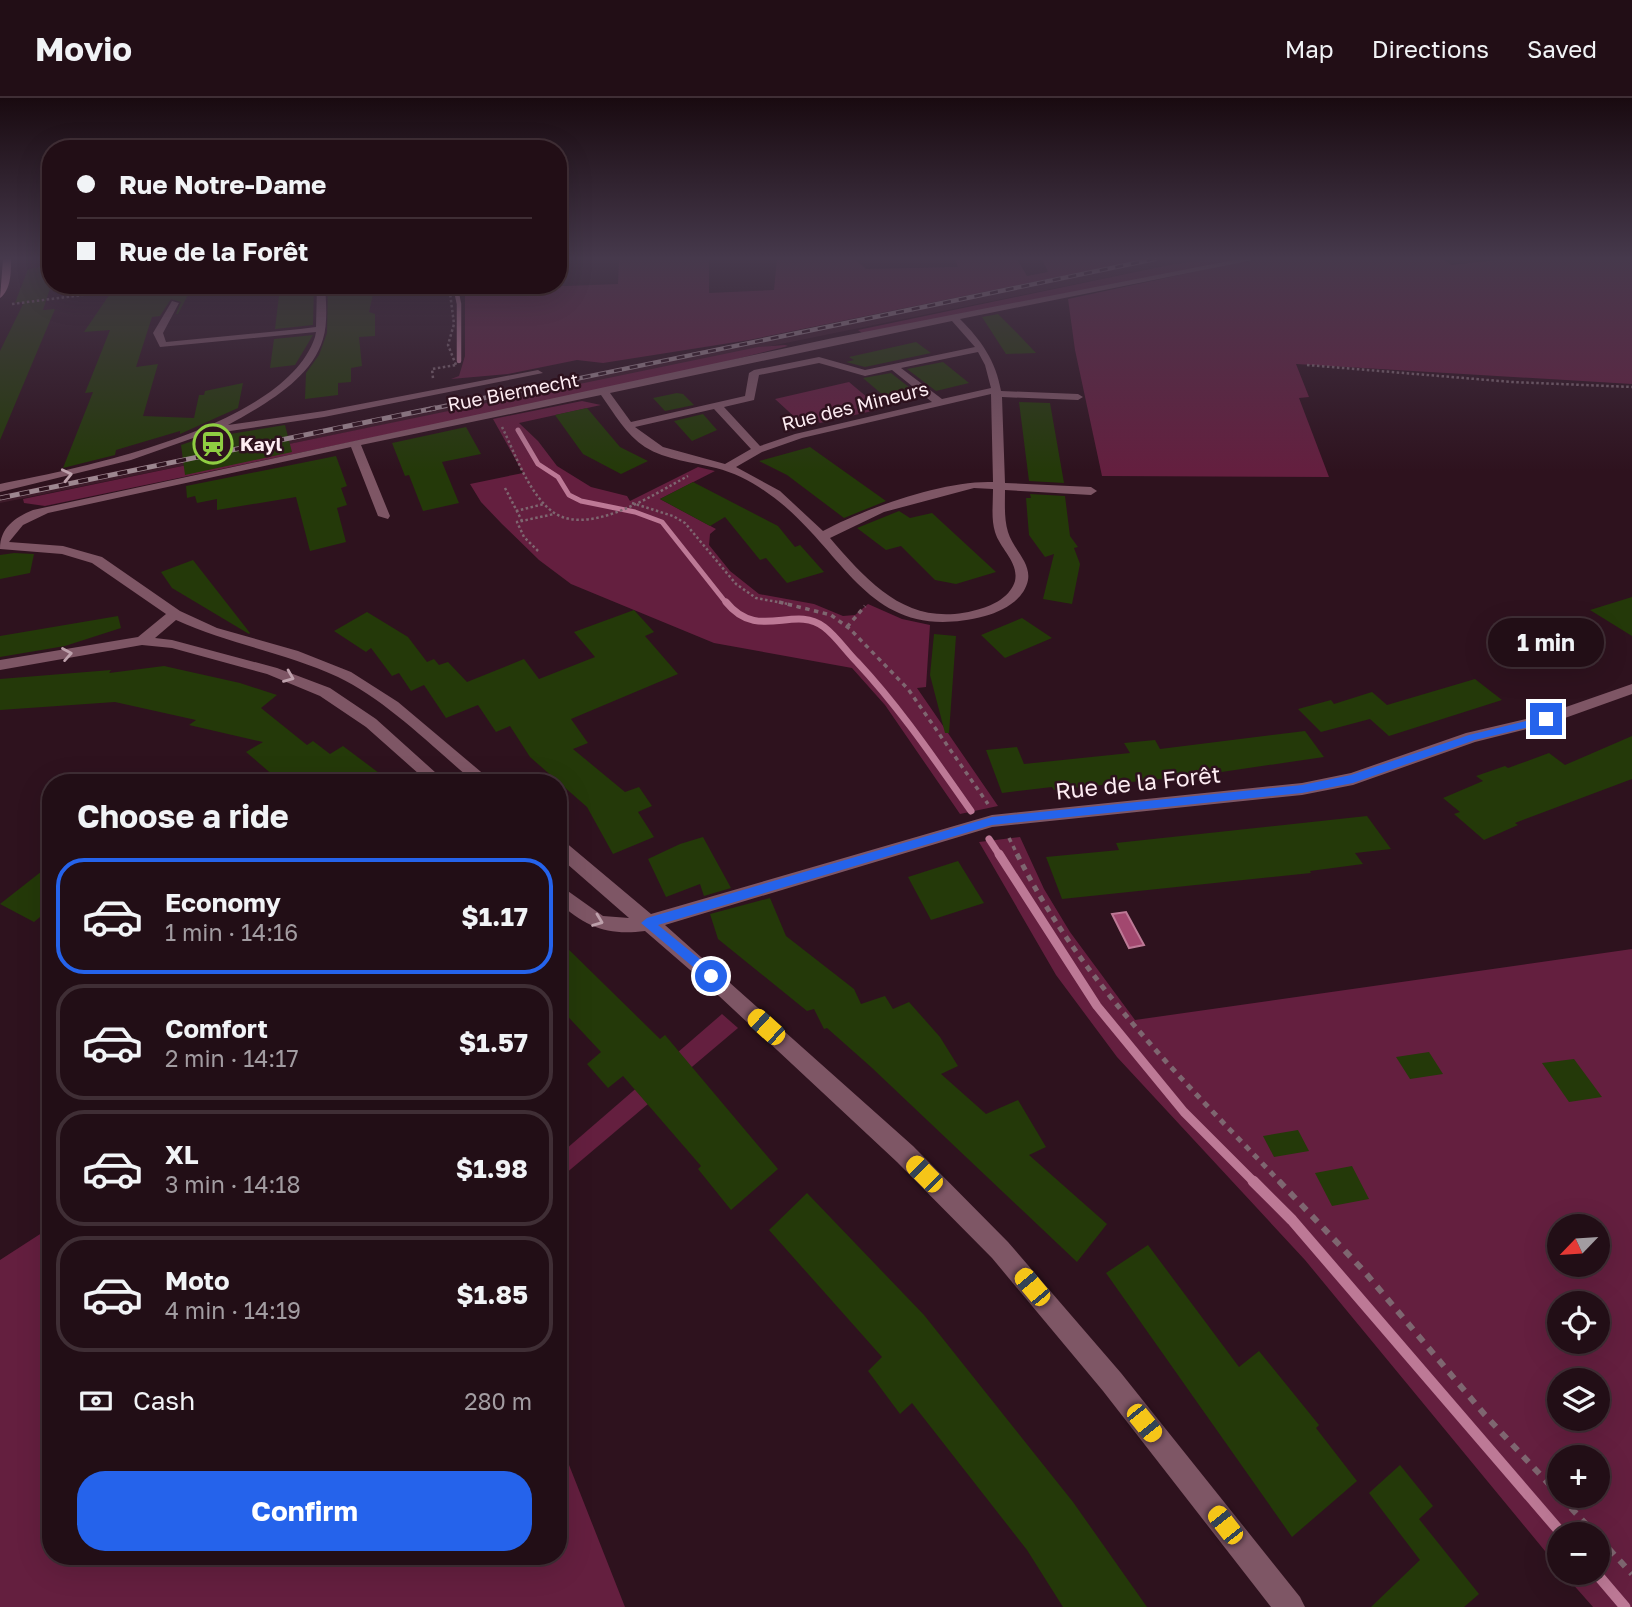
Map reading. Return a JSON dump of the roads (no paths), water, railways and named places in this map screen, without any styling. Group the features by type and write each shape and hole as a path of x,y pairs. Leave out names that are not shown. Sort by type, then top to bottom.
{"street":[{"path":"160,329 158,333 163,345 222,338 239,340 317,329"},
{"path":"0,488 103,466 213,426 269,395 293,376 318,342 320,329"},
{"name":"Rue Biermecht","path":"0,545 17,521 45,510 897,329"},
{"path":"604,392 638,437 660,450 727,467 753,478 778,495 822,537 876,596 906,612 949,618 989,611 1004,604 1015,594 1021,583 1022,571 1002,534 996,392 992,368 981,348 964,329"},
{"path":"630,425 750,398 754,373 818,360 864,373 981,348"},
{"path":"894,367 940,403"},
{"path":"213,426 230,428 324,414 538,373"},
{"name":"Rue des Mineurs","path":"727,467 758,450 799,436 940,403 996,392 1078,397"},
{"path":"717,406 758,450"},
{"path":"355,443 384,516"},
{"path":"822,537 880,509 974,485 1091,491"},
{"path":"0,545 63,550 97,560 175,614 212,631 293,654 346,675 393,706 475,774"},
{"path":"142,641 175,614"},
{"path":"0,666 142,641 172,643 272,671 325,692 372,723 429,774"},
{"name":"Rue de la Forêt","path":"567,899 590,919 618,928 647,923 952,831 1000,820 1302,789 1353,779 1472,737 1546,719 1632,689"},
{"path":"567,854 711,976 905,1154 1000,1250 1112,1382 1290,1607"}],"waterway":[{"path":"459,329 459,361"},
{"path":"518,430 538,464 558,477 569,495 581,501 635,512 662,522 727,604"},
{"path":"726,602 738,614 751,620 801,619 824,627 902,716 971,811"},
{"path":"989,839 1000,856"},
{"path":"999,854 1097,1006 1184,1112 1292,1220 1552,1522"},
{"path":"1606,1585 1625,1607"}],"railway":[{"path":"426,410 815,329"},
{"path":"0,498 435,408"}],"place":[{"name":"Kayl","path":"213,444"}]}
